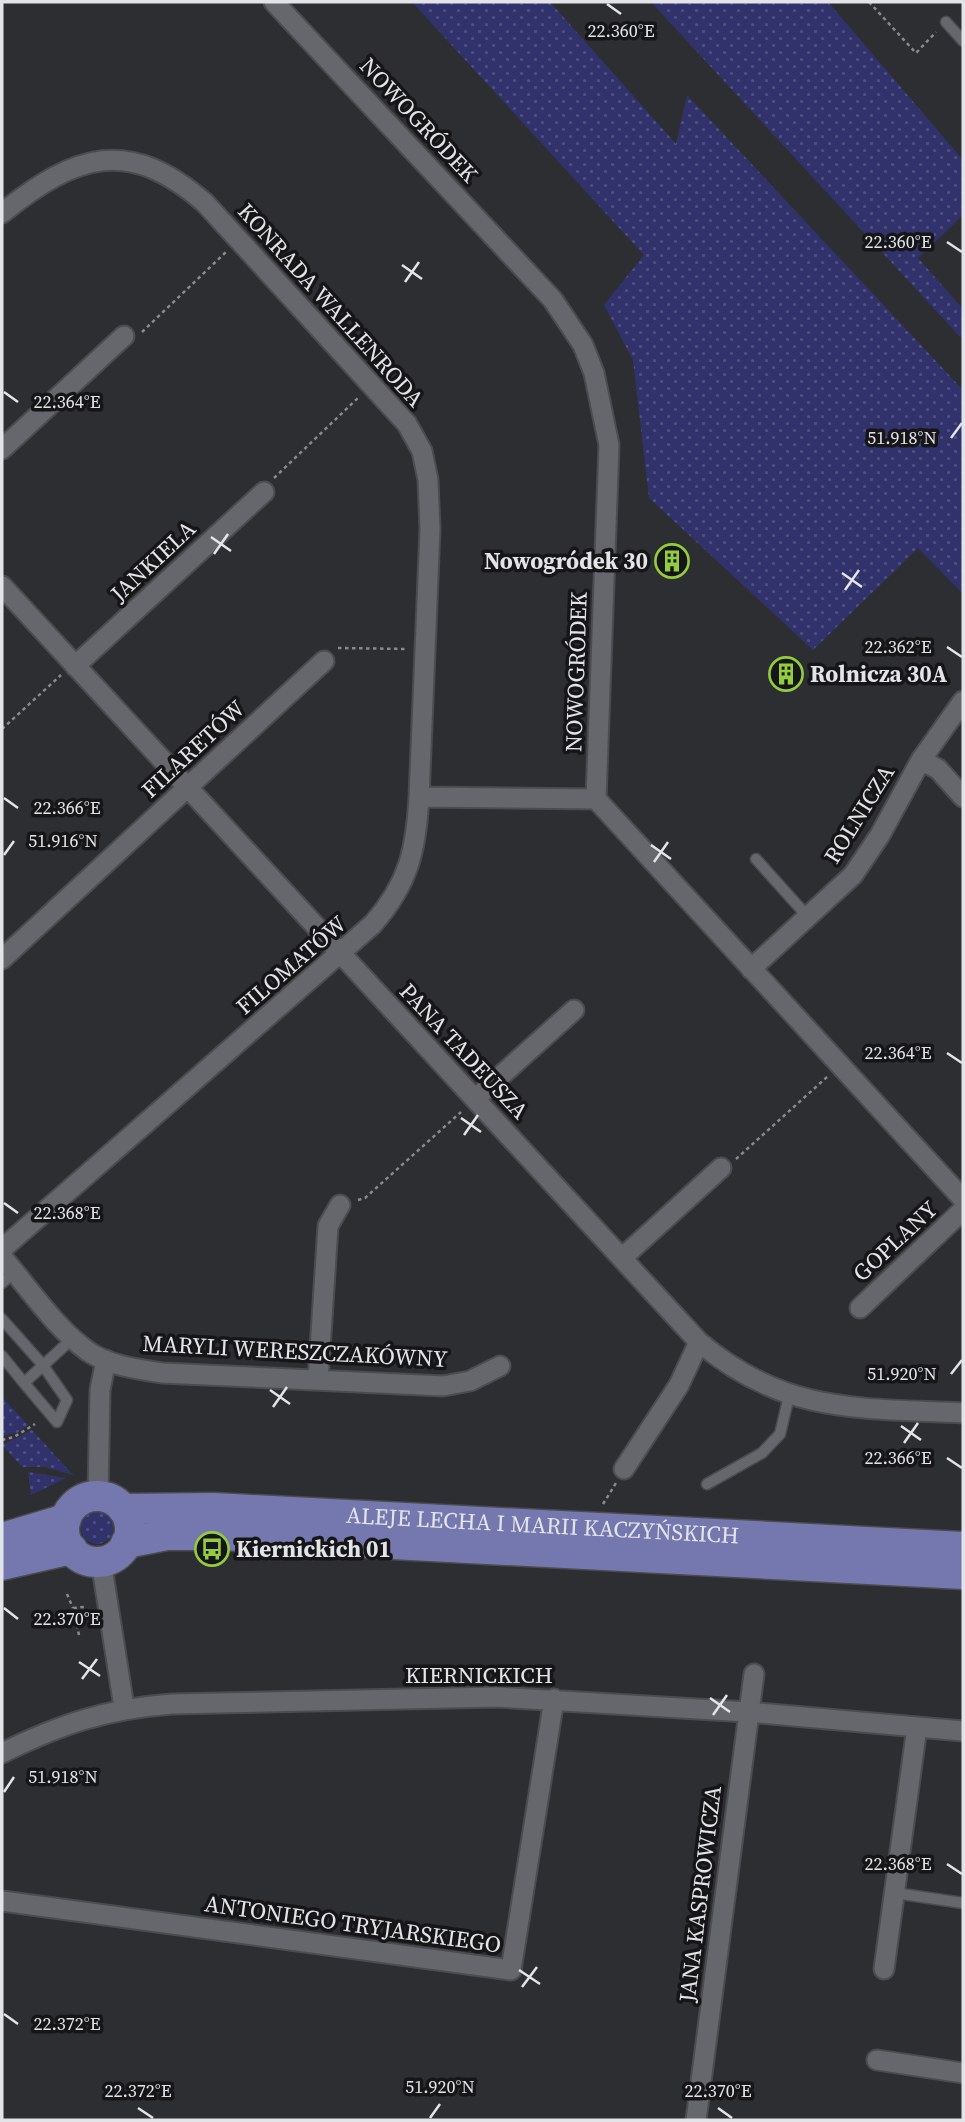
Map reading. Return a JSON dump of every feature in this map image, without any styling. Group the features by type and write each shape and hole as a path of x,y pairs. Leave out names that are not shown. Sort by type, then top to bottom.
{"main road":[{"path":"110,1503 130,1529 126,1543 116,1555 101,1561 82,1558 72,1549 65,1535 66,1519 75,1505 110,1503"},
{"name":"ALEJE LECHA I MARII KACZYŃSKICH","path":"110,1503 963,1547"},
{"path":"2,1538 66,1519"},
{"name":"ALEJE LECHA I MARII KACZYŃSKICH","path":"126,1543 167,1535 221,1535 963,1574"},
{"path":"2,1566 72,1549"}],"street":[{"name":"NOWOGRÓDEK","path":"274,2 553,300 583,345 594,373 609,445 596,799"},
{"name":"KONRADA WALLENRODA","path":"2,214 53,177 92,162 127,160 155,168 187,187 373,384 407,424 426,464 430,529 419,797"},
{"path":"2,449 124,336"},
{"name":"JANKIELA","path":"68,671 264,492"},
{"name":"PANA TADEUSZA","path":"2,586 68,671 188,787 342,954 468,1105 622,1258 699,1342 739,1371 789,1396 841,1407 963,1413"},
{"name":"FILARETÓW","path":"2,959 324,661"},
{"name":"ROLNICZA","path":"751,969 853,875 866,858 921,760 963,701"},
{"path":"921,760 937,769 963,797"},
{"path":"419,797 596,799 963,1199"},
{"name":"FILOMATÓW","path":"2,1248 342,954 373,924 403,884 413,854 419,797"},
{"path":"468,1105 574,1010"},
{"path":"622,1258 721,1168"},
{"path":"318,1380 328,1226 340,1205"},
{"name":"GOPLANY","path":"860,1308 963,1210"},
{"name":"MARYLI WERESZCZAKÓWNY","path":"6,1270 73,1338 106,1360 162,1373 443,1386 470,1381 500,1366"},
{"path":"624,1469 640,1450 679,1385 699,1342"},
{"path":"106,1360 100,1390 110,1503"},
{"path":"101,1561 124,1707"},
{"name":"JANA KASPROWICZA","path":"696,2120 754,1674"},
{"name":"KIERNICKICH","path":"2,1753 51,1730 124,1707 497,1697 748,1712 963,1731"},
{"name":"ANTONIEGO TRYJARSKIEGO","path":"2,1901 511,1970 554,1699"},
{"path":"884,1969 917,1727"},
{"path":"877,2060 963,2073"}],"lane":[{"path":"946,22 963,41"},
{"path":"756,859 808,917"},
{"path":"2,1319 42,1364 67,1400 57,1422 2,1356"},
{"path":"24,1383 73,1338"},
{"path":"707,1484 762,1453 780,1434 789,1396"},
{"path":"895,1893 963,1903"}],"path":[{"path":"869,2 916,52 946,22"},
{"path":"124,336 142,332 238,240"},
{"path":"264,492 276,474 373,384"},
{"path":"324,661 339,647 425,650"},
{"path":"2,729 68,671"},
{"path":"721,1168 741,1156 840,1065"},
{"path":"340,1205 365,1198 468,1105"},
{"path":"2,1440 14,1437 35,1424"},
{"path":"600,1510 624,1469"},
{"path":"67,1594 79,1635"},
{"path":"73,1608 84,1607"}],"shaded area":[{"path":"412,2 550,2 676,144 687,95 963,390 963,594 918,548 813,650 649,498 633,360 604,305 644,255"},
{"path":"651,2 828,2 963,160 963,215 918,258 963,309 963,340"},
{"path":"2,1397 28,1425 17,1433 2,1436"},
{"path":"32,1430 73,1475 45,1467 22,1467 2,1445"},
{"path":"28,1472 66,1478 31,1495"},
{"path":"97,1512 108,1517 113,1528 108,1539 97,1544 86,1539 81,1528 86,1517"}],"place":[{"name":"Nowogródek 30","path":"672,561"},
{"name":"Rolnicza 30A","path":"786,674"},
{"name":"Kiernickich 01","path":"212,1549"}]}
